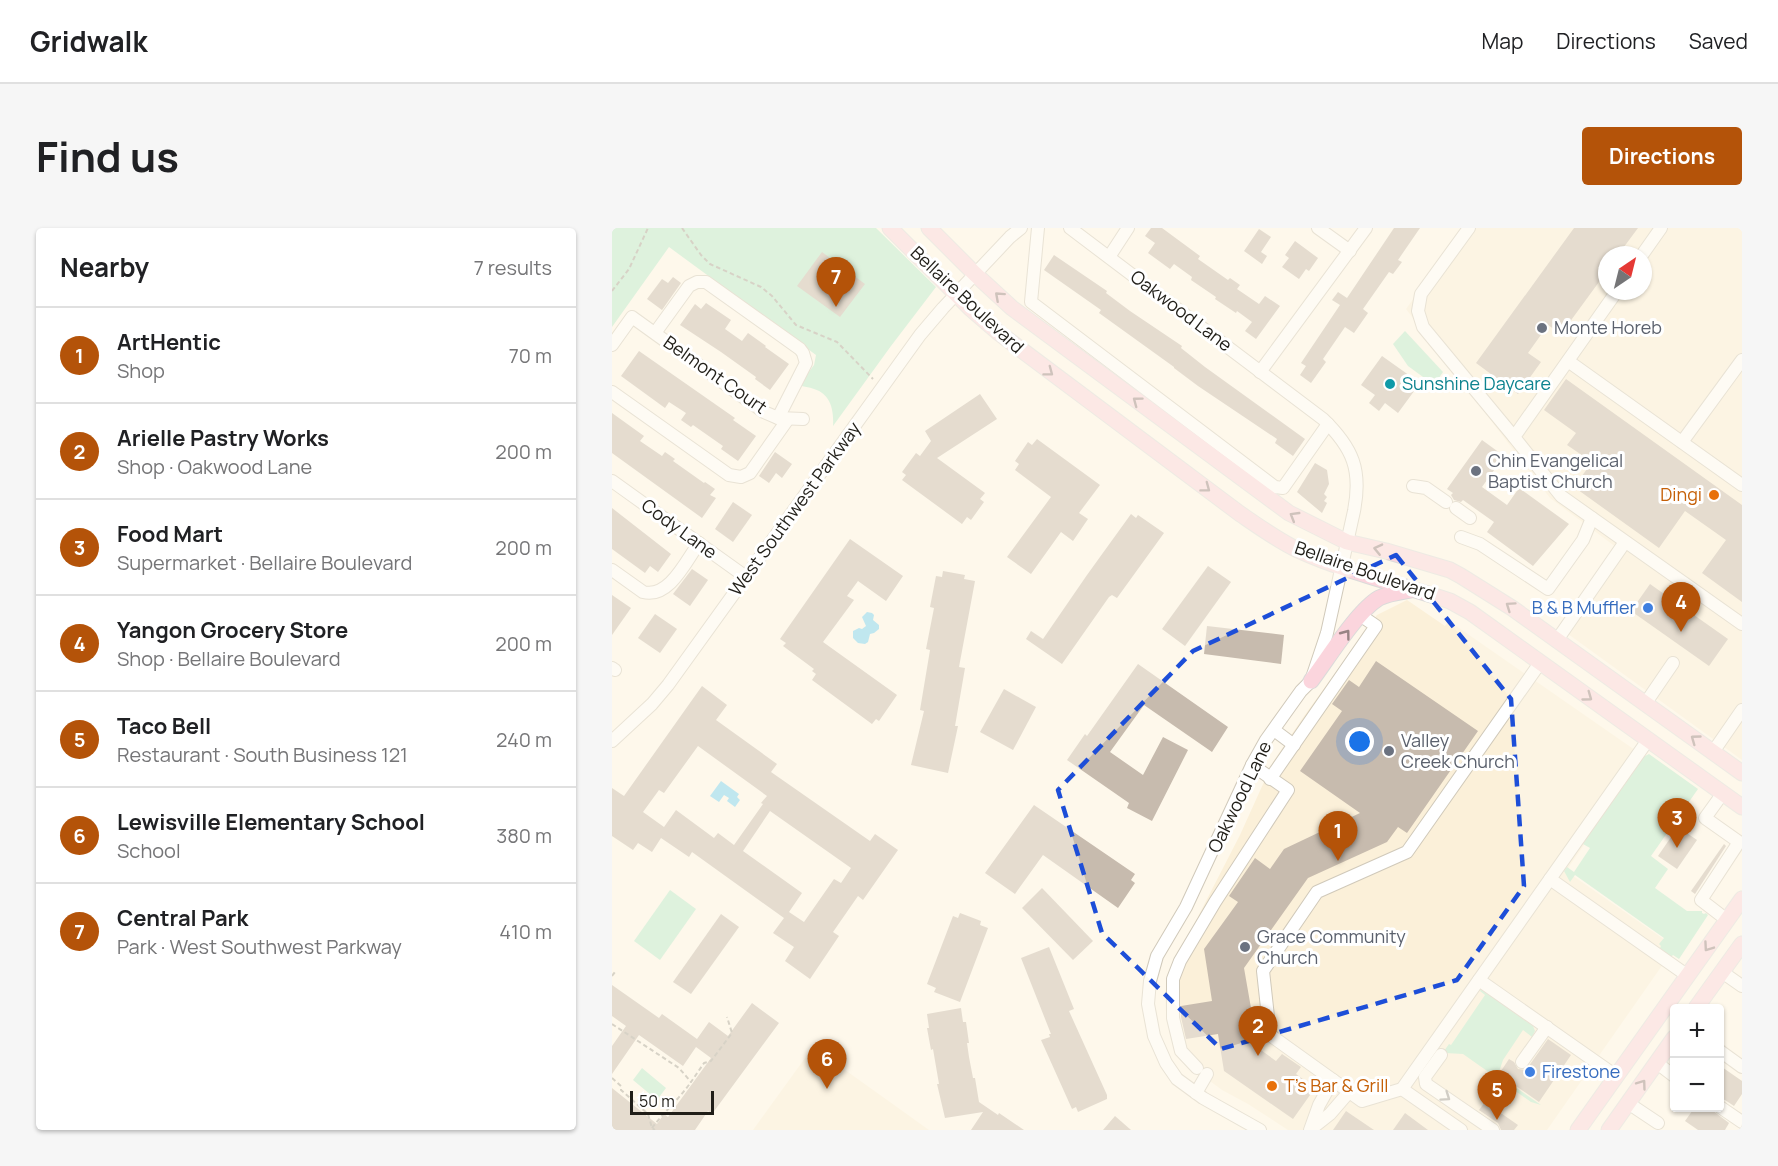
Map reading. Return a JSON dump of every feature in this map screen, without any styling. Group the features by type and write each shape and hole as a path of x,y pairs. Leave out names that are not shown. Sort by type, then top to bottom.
{"main road":[{"name":"Bellaire Boulevard","path":"890,228 984,321 1018,349 1239,513 1282,542 1318,558 1450,601 1470,612 1742,807"},
{"name":"Bellaire Boulevard","path":"929,228 1012,308 1270,500 1304,522 1347,542 1386,550 1450,570 1486,590 1742,773"},
{"path":"1311,681 1371,603 1389,594 1416,589"},
{"path":"1540,663 1557,640"},
{"path":"1578,1130 1742,899"},
{"path":"1699,1004 1740,950"},
{"path":"1587,1117 1607,1130 1670,1044"}],"street":[{"path":"975,274 1021,228"},
{"path":"1038,228 1031,302 1275,488 1283,488 1328,424"},
{"name":"Oakwood Lane","path":"1070,228 1328,424 1346,444 1356,471 1358,492 1327,633 1311,681 1301,691 1266,740 1252,765 1186,907 1157,956 1150,981 1148,1004 1154,1036 1166,1063 1177,1079 1224,1111 1260,1130"},
{"path":"1109,257 1128,228"},
{"path":"1318,228 1350,250"},
{"path":"1260,372 1366,228"},
{"path":"1469,228 1421,294 1418,311 1423,327 1561,496 1742,624"},
{"path":"1648,246 1661,228"},
{"name":"West Southwest Parkway","path":"612,741 660,695 920,335 975,274"},
{"path":"612,392 729,475 741,477 750,473 783,418 806,363 803,353 706,282 697,282 689,286 655,333"},
{"path":"1514,437 1611,300"},
{"name":"Belmont Court","path":"612,345 632,317 764,412 783,418 803,419"},
{"path":"1682,442 1742,360"},
{"path":"1568,361 1742,485"},
{"name":"Cody Lane","path":"612,481 746,577"},
{"path":"1413,486 1426,488 1470,518"},
{"path":"1461,537 1480,544 1548,589 1583,540 1592,518"},
{"path":"1557,640 1625,542"},
{"path":"612,570 644,591 660,592 669,585 699,543"},
{"path":"1270,779 1376,626 1360,615"},
{"path":"1540,663 1407,852 1317,892 1263,970 1270,1035 1349,1092 1362,1101 1402,1089 1648,740"},
{"path":"1645,704 1673,663"},
{"path":"1713,752 1742,710"},
{"path":"1274,730 1294,745"},
{"path":"1196,1093 1202,1071 1181,1051 1173,1018 1173,979 1180,961 1215,902 1288,790 1252,765"},
{"path":"1723,793 1706,818 1739,842 1701,900 1727,920"},
{"path":"1550,879 1688,976"},
{"path":"1722,972 1742,986"},
{"path":"1479,980 1616,1076"},
{"path":"1522,1062 1547,1027"},
{"path":"1724,1054 1742,1067"},
{"path":"1441,1055 1425,1077 1426,1084 1493,1130"},
{"path":"1656,1063 1670,1073"},
{"path":"1310,1130 1319,1105 1333,1080"},
{"path":"1402,1089 1461,1130"},
{"path":"1310,1130 1330,1114 1349,1092"},
{"path":"1628,1103 1658,1123"},
{"path":"1724,1110 1742,1122"}],"path":[{"path":"612,291 629,269 648,228"},
{"path":"682,228 710,264 761,287 772,296 796,325 837,342 873,379"},
{"path":"612,976 615,972"},
{"path":"653,1129 663,1113 676,1102 704,1063 711,1061 732,1034 727,1017"},
{"path":"612,1024 679,1068 691,1082"},
{"path":"612,1078 621,1086 621,1090 648,1113 653,1129"}],"highlighted area":[{"path":"1396,555 1511,699 1524,886 1457,980 1221,1049 1102,933 1058,790 1193,651"}],"shaded area":[{"path":"1464,228 1742,228 1742,760 1568,634 1624,553 1550,498 1406,309"},
{"path":"1407,600 1445,626 1449,621 1645,757 1566,871 1675,947 1547,1130 1288,1130 1222,1090 1191,1067 1171,1033 1166,1012 1165,993 1171,969 1240,835 1273,762 1377,615"},
{"path":"813,1047 929,1130 753,1130"}],"green space":[{"path":"612,228 876,228 936,287 833,426 832,409 828,399 820,391 799,385 814,365 816,355 669,247 612,327"},
{"path":"1405,331 1443,372 1434,385 1408,366 1393,344"},
{"path":"1649,754 1698,789 1651,856 1668,869 1655,888 1687,911 1702,911 1708,915 1679,959 1673,955 1671,957 1660,948 1659,944 1664,938 1575,875 1570,882 1564,871 1567,867 1574,872 1590,848 1583,844 1586,839 1643,757"},
{"path":"670,890 696,909 660,960 634,941"},
{"path":"1481,989 1533,1026 1535,1031 1532,1037 1523,1030 1503,1060 1498,1075 1541,1105 1531,1102 1463,1054 1445,1053 1444,1051 1449,1044 1451,1045 1485,995 1480,991"},
{"path":"642,1068 666,1088 657,1100 633,1080"}],"water":[{"path":"867,612 874,615 873,620 879,625 879,629 870,634 865,644 858,643 853,638 853,631 866,626 862,617"},
{"path":"721,781 739,794 737,797 740,800 735,807 727,801 729,798 724,795 719,802 710,796"}],"building":[{"path":"1151,228 1162,228 1200,256 1198,259 1228,280 1230,278 1240,285 1237,289 1259,304 1265,296 1280,306 1256,339 1245,331 1252,322 1215,299 1216,297 1191,280 1192,277 1174,264 1170,269 1148,253 1155,243 1145,236"},
{"path":"1394,228 1420,228 1398,260 1402,262 1393,274 1389,272 1363,309 1368,313 1354,333 1345,327 1323,359 1326,362 1311,383 1300,375 1306,366 1301,363 1340,305 1332,300 1338,292 1347,298"},
{"path":"1574,228 1638,228 1625,246 1598,246 1598,283 1561,334 1548,325 1528,353 1541,362 1518,394 1476,363"},
{"path":"1259,229 1271,237 1261,252 1267,256 1262,264 1244,251"},
{"path":"1295,241 1318,258 1309,271 1306,269 1299,279 1282,267 1289,258 1285,255"},
{"path":"822,252 865,284 840,317 797,286"},
{"path":"1054,255 1107,291 1106,293 1130,311 1182,346 1181,348 1205,367 1305,439 1293,456 1275,443 1277,439 1198,386 1099,313 1101,310 1044,270"},
{"path":"673,277 681,283 662,310 647,299 662,279 668,283"},
{"path":"706,303 731,320 725,329 742,341 748,333 789,364 770,390 755,379 756,377 680,325 695,304 701,309"},
{"path":"639,351 735,418 733,420 756,436 738,461 721,449 723,446 693,425 691,427 681,420 686,413 669,402 665,408 621,376"},
{"name":"Sunshine Daycare","path":"1382,356 1420,383 1398,413 1385,403 1379,411 1369,403 1375,395 1361,385"},
{"path":"1566,379 1742,505 1742,602 1702,573 1726,540 1685,511 1659,548 1574,487 1592,462 1567,445 1576,433 1544,410"},
{"path":"980,394 997,419 937,458 985,493 980,499 984,502 971,520 967,517 962,524 902,480 906,475 902,472 916,453 920,456 931,441 925,431"},
{"path":"612,413 644,436 640,441 662,456 665,452 675,459 673,461 715,489 710,495 716,498 702,518 612,453"},
{"path":"1037,439 1100,485 1079,513 1088,519 1073,541 1061,532 1031,574 1007,557 1051,497 1015,470 1019,464 1015,461 1028,442 1032,445"},
{"path":"1482,440 1504,456 1482,487 1507,505 1519,488 1569,524 1533,566 1487,532 1494,522 1463,500 1461,502 1454,500 1451,495 1453,493 1447,489"},
{"path":"775,452 792,464 782,478 776,473 769,483 759,476"},
{"path":"1315,463 1327,470 1329,484 1324,494 1327,497 1324,501 1327,503 1322,513 1297,492"},
{"path":"733,502 752,515 733,542 715,529"},
{"path":"612,508 671,554 658,572 650,566 645,573 612,549"},
{"path":"1131,514 1136,518 1138,515 1164,533 1117,598 1112,595 1109,597 1062,664 1026,639 1031,631 1043,639"},
{"path":"850,539 903,576 886,601 858,581 847,596 854,600 823,642 897,695 879,721 876,719 872,724 812,680 816,674 812,671 814,669 783,646 786,643 780,639"},
{"path":"1208,566 1231,582 1185,646 1162,629"},
{"path":"692,569 708,580 690,606 673,594"},
{"path":"943,571 965,575 964,579 975,581 959,667 965,668 955,726 958,726 948,773 911,765 924,711 920,710 930,650 926,649 934,608 930,607 936,576 942,577"},
{"path":"1650,584 1728,639 1709,666 1631,611"},
{"path":"612,595 631,608 612,635"},
{"path":"655,614 677,629 660,653 638,638"},
{"path":"1207,626 1284,635 1281,664 1204,654"},
{"path":"1376,661 1478,731 1407,833 1398,827 1387,842 1308,878 1244,968 1258,1048 1276,1061 1282,1054 1301,1067 1296,1074 1315,1088 1293,1119 1224,1071 1218,1034 1186,1039 1181,1006 1212,1001 1204,949 1238,902 1229,896 1255,858 1270,869 1284,849 1360,813 1300,771 1342,711 1332,704 1349,680 1359,687"},
{"path":"1138,664 1228,727 1212,752 1144,705 1110,752 1143,775 1163,737 1188,750 1152,821 1127,808 1129,803 1067,760 1085,734 1087,736"},
{"path":"702,686 727,705 716,720 777,764 771,772 870,841 875,834 898,850 863,900 858,896 833,932 839,936 810,979 785,961 794,947 773,933 784,918 692,852 689,857 661,838 652,852 638,843 633,850 612,836 612,788 624,796","holes":["698,746 767,796 734,845 718,833 714,838 676,810 664,827 643,812 659,790 664,793","770,811 851,868 841,883 834,879 804,922 789,912 802,893 743,851"]},
{"path":"1004,689 1036,707 1013,750 980,732"},
{"path":"1034,805 1135,874 1131,880 1135,883 1118,908 1043,855 1015,894 985,873"},
{"path":"1678,827 1697,840 1677,869 1658,856"},
{"path":"1724,844 1726,846 1695,894 1691,891"},
{"path":"1042,888 1093,941 1073,960 1022,908"},
{"path":"960,913 981,921 980,925 988,928 960,1002 934,992 936,988 927,984 953,916 958,918"},
{"path":"721,914 739,927 691,994 673,982"},
{"path":"1049,947 1074,1009 1069,1011 1107,1095 1107,1099 1078,1112 1076,1107 1072,1109 1041,1040 1050,1037 1049,1034 1051,1034 1021,958"},
{"path":"612,985 659,1018 662,1014 697,1039 709,1022 728,1036 752,1003 779,1023 712,1114 708,1111 695,1130 612,1130 612,1088 657,1124 664,1114 668,1117 711,1058 696,1047 683,1066 639,1035 612,1074 612,1046 626,1026 612,1016"},
{"path":"961,1008 963,1022 966,1022 969,1057 979,1102 1024,1130 971,1130 983,1112 945,1118 927,1028 929,1028 927,1014"},
{"name":"Firestone","path":"1548,1039 1571,1055 1539,1102 1499,1074 1509,1059 1518,1069 1526,1070"},
{"path":"1724,1068 1742,1081 1742,1094 1734,1106 1725,1100"},
{"path":"1485,1102 1518,1125 1514,1130 1501,1130 1498,1123 1479,1110"},
{"path":"1346,1111 1374,1130 1333,1130"},
{"path":"1691,1112 1715,1112 1729,1123 1725,1130 1698,1130 1685,1121"},
{"path":"1405,1113 1428,1130 1393,1130"},
{"path":"1115,1116 1131,1130 1103,1130"}],"place":[{"name":"Central Park","path":"836,307"},
{"name":"Monte Horeb","path":"1542,328"},
{"name":"Sunshine Daycare","path":"1390,384"},
{"name":"Chin Evangelical Baptist Church","path":"1476,471"},
{"name":"Dingi","path":"1714,495"},
{"name":"B & B Muffler","path":"1648,608"},
{"name":"Yangon Grocery Store","path":"1681,632"},
{"name":"Valley Creek Church","path":"1389,751"},
{"name":"Food Mart","path":"1677,848"},
{"name":"ArtHentic","path":"1338,861"},
{"name":"Grace Community Church","path":"1245,947"},
{"name":"Arielle Pastry Works","path":"1258,1056"},
{"name":"Firestone","path":"1530,1072"},
{"name":"T's Bar & Grill","path":"1272,1086"},
{"name":"Lewisville Elementary School","path":"827,1089"},
{"name":"Taco Bell","path":"1497,1120"}]}
